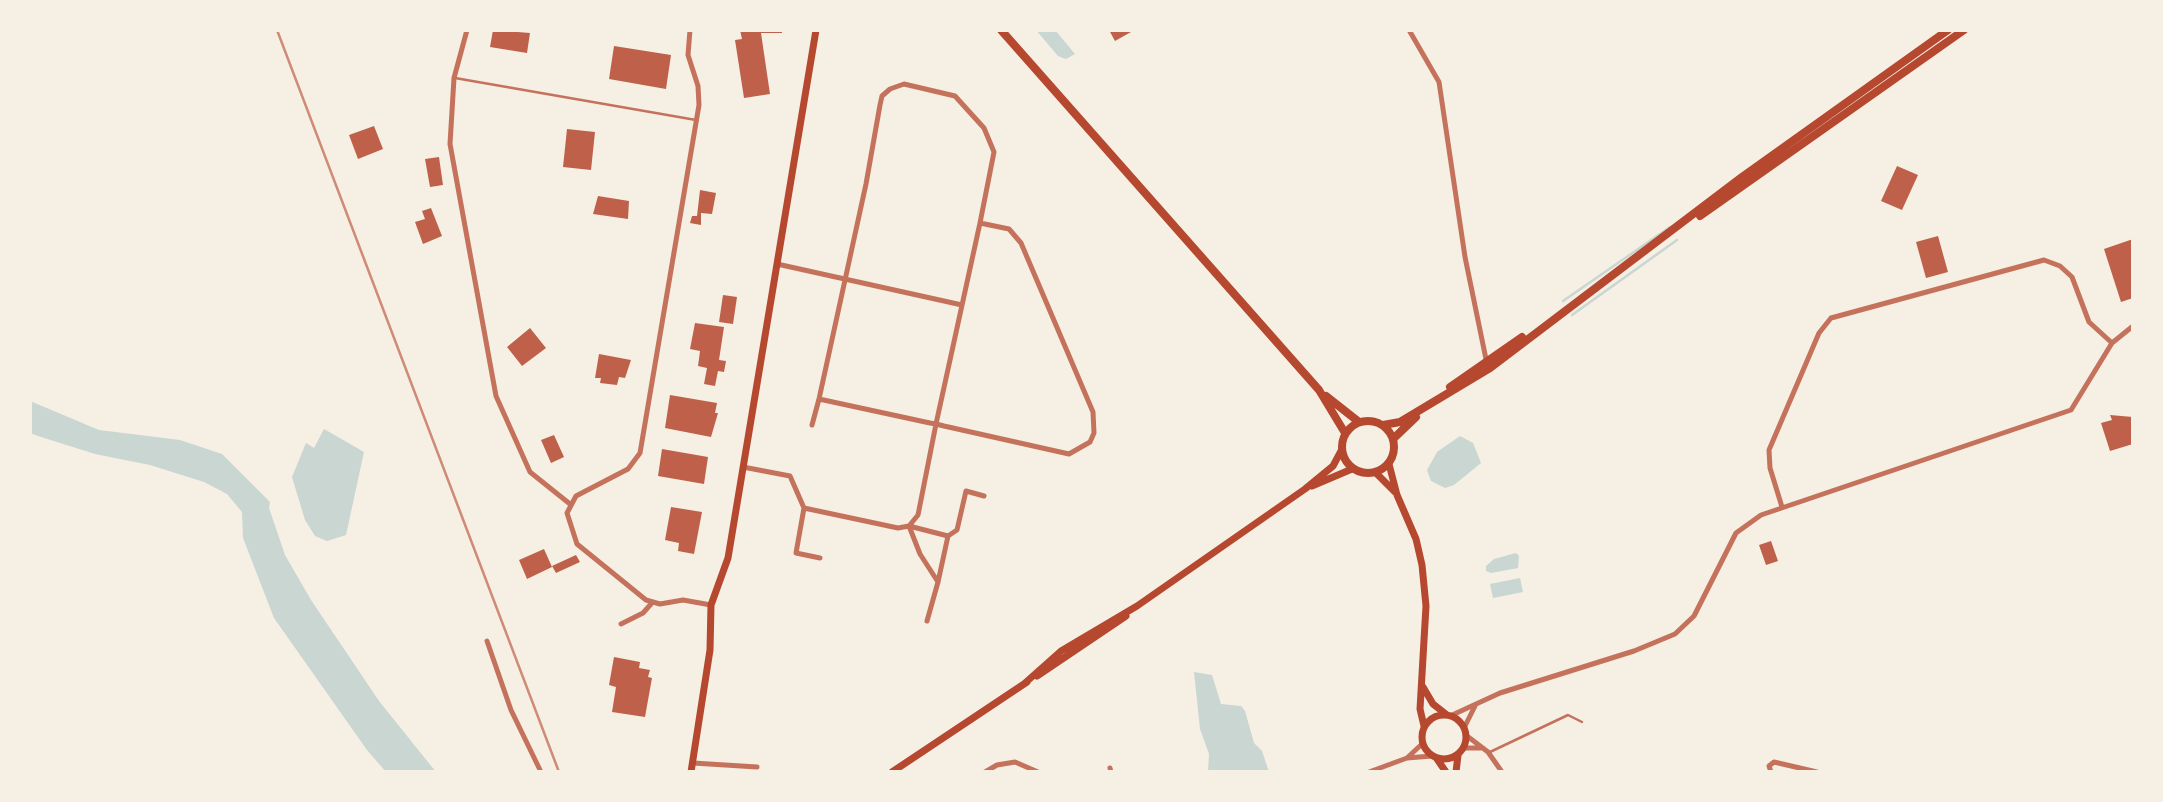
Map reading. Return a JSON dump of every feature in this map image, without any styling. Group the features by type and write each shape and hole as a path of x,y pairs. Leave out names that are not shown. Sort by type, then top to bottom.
{"main road":[{"path":"691,772 710,650 711,605 728,558 816,30"},
{"path":"1001,30 1319,390 1359,422"},
{"path":"1934,45 1948,30"},
{"path":"892,772 1025,684 1061,651 1136,606 1305,489 1333,466 1341,451 1345,433 1359,422 1383,425 1400,422 1430,404 1934,45 1965,30"},
{"path":"1319,390 1345,433"},
{"path":"1393,439 1430,404"},
{"path":"1383,425 1393,439 1394,447 1389,464 1422,565 1426,606 1420,709 1424,726 1422,744 1447,772"},
{"path":"1341,451 1352,469 1359,473 1376,473 1389,464"},
{"path":"1305,489 1352,469"},
{"path":"1376,473 1397,495"},
{"path":"1423,686 1433,704 1464,728 1466,736 1456,772"},
{"path":"1424,726 1434,717 1449,716"},
{"path":"1434,758 1461,752"}],"street":[{"path":"467,30 454,78 450,144 496,396 530,472 570,504"},
{"path":"651,604 577,544 568,520 570,504 576,496 628,469 638,459 696,120 699,94 688,55 690,30"},
{"path":"1409,30 1438,82 1461,233 1487,364"},
{"path":"1932,30 1934,45"},
{"path":"812,425 866,184 882,96 897,86 910,84 955,96 989,134 994,152 918,515 909,526"},
{"path":"819,399 1069,454 1090,442 1094,433 1093,412 1021,243 1009,229 980,223"},
{"path":"1782,507 1770,468 1769,450 1819,333 1831,318 2044,260 2060,266 2072,277 2089,322 2112,343"},
{"path":"776,264 962,305"},
{"path":"1449,716 1480,701 1675,634 1694,616 1726,547 1746,524 1782,507 2060,416 2078,401 2112,343 2133,327"},
{"path":"743,467 790,476 804,508 796,553 820,558"},
{"path":"927,621 948,536 957,530 966,491 984,496"},
{"path":"804,508 898,528 909,526 948,536"},
{"path":"909,526 920,554 938,582"},
{"path":"621,624 643,613 651,604 682,600 711,605"},
{"path":"487,641 511,710 541,772"},
{"path":"1464,728 1480,701"},
{"path":"1466,736 1486,750 1502,772"},
{"path":"1407,758 1422,744"},
{"path":"1461,752 1486,750"},
{"path":"1369,772 1407,758 1434,758"},
{"path":"985,772 997,765 1015,762 1038,772"},
{"path":"1771,772 1769,766 1774,762 1817,772"},
{"path":"693,763 757,768"}],"lane":[{"path":"454,78 696,120"},
{"path":"1486,750 1568,715 1582,722"}],"shaded area":[{"path":"1036,30 1055,30 1075,54 1066,59 1058,56"},
{"path":"30,401 99,430 180,440 222,454 270,502 269,508 285,555 311,600 379,701 436,772 386,772 367,750 274,618 243,538 242,512 227,494 204,482 150,465 95,454 30,433"},
{"path":"324,429 364,452 346,535 327,541 315,536 305,520 292,477 306,443 314,448"},
{"path":"1460,436 1473,443 1481,463 1454,485 1445,488 1431,481 1427,470 1437,452"},
{"path":"1516,553 1519,556 1518,568 1491,573 1486,571 1486,566 1494,559"},
{"path":"1520,578 1523,592 1493,598 1490,584"},
{"path":"1194,672 1212,675 1221,704 1241,706 1245,711 1254,743 1262,751 1269,772 1208,772 1209,754 1200,729"}],"building":[{"path":"493,30 530,33 527,53 490,47"},
{"path":"740,30 782,30 782,33 761,33 770,94 744,98 735,40 742,39"},
{"path":"1109,30 1129,30 1131,32 1115,41"},
{"path":"614,46 671,55 666,89 609,79"},
{"path":"374,126 383,149 358,159 349,135"},
{"path":"567,129 595,132 591,170 563,167"},
{"path":"439,157 443,185 430,187 425,159"},
{"path":"1897,166 1918,175 1902,210 1881,201"},
{"path":"700,190 716,193 712,214 701,213 701,225 690,223 692,216 697,216"},
{"path":"598,196 629,201 628,219 593,214"},
{"path":"431,208 442,236 423,244 415,222 425,219 422,211"},
{"path":"1938,236 1948,272 1926,278 1916,242"},
{"path":"2133,239 2133,298 2121,302 2104,249"},
{"path":"723,295 737,297 733,324 719,322"},
{"path":"695,323 724,327 719,360 726,361 724,372 718,371 715,386 704,384 707,368 698,366 700,351 690,349"},
{"path":"530,328 546,348 522,366 507,347"},
{"path":"599,354 631,360 625,378 619,377 617,385 600,383 601,378 595,378"},
{"path":"670,395 717,403 715,413 718,413 711,437 665,428"},
{"path":"2110,415 2133,417 2133,444 2110,451 2101,423 2112,420"},
{"path":"554,435 564,457 551,463 541,440"},
{"path":"662,449 708,457 704,484 658,476"},
{"path":"671,507 702,512 694,554 678,551 679,543 665,540"},
{"path":"1771,541 1778,561 1766,565 1759,545"},
{"path":"544,549 552,567 527,579 519,560"},
{"path":"576,555 580,562 556,573 552,566"},
{"path":"614,657 640,662 639,668 650,670 648,677 652,678 645,717 612,712 616,687 609,685"}],"waterway":[{"path":"1563,301 1670,227"},
{"path":"1572,315 1677,240"}],"railway":[{"path":"277,30 559,772"}]}
